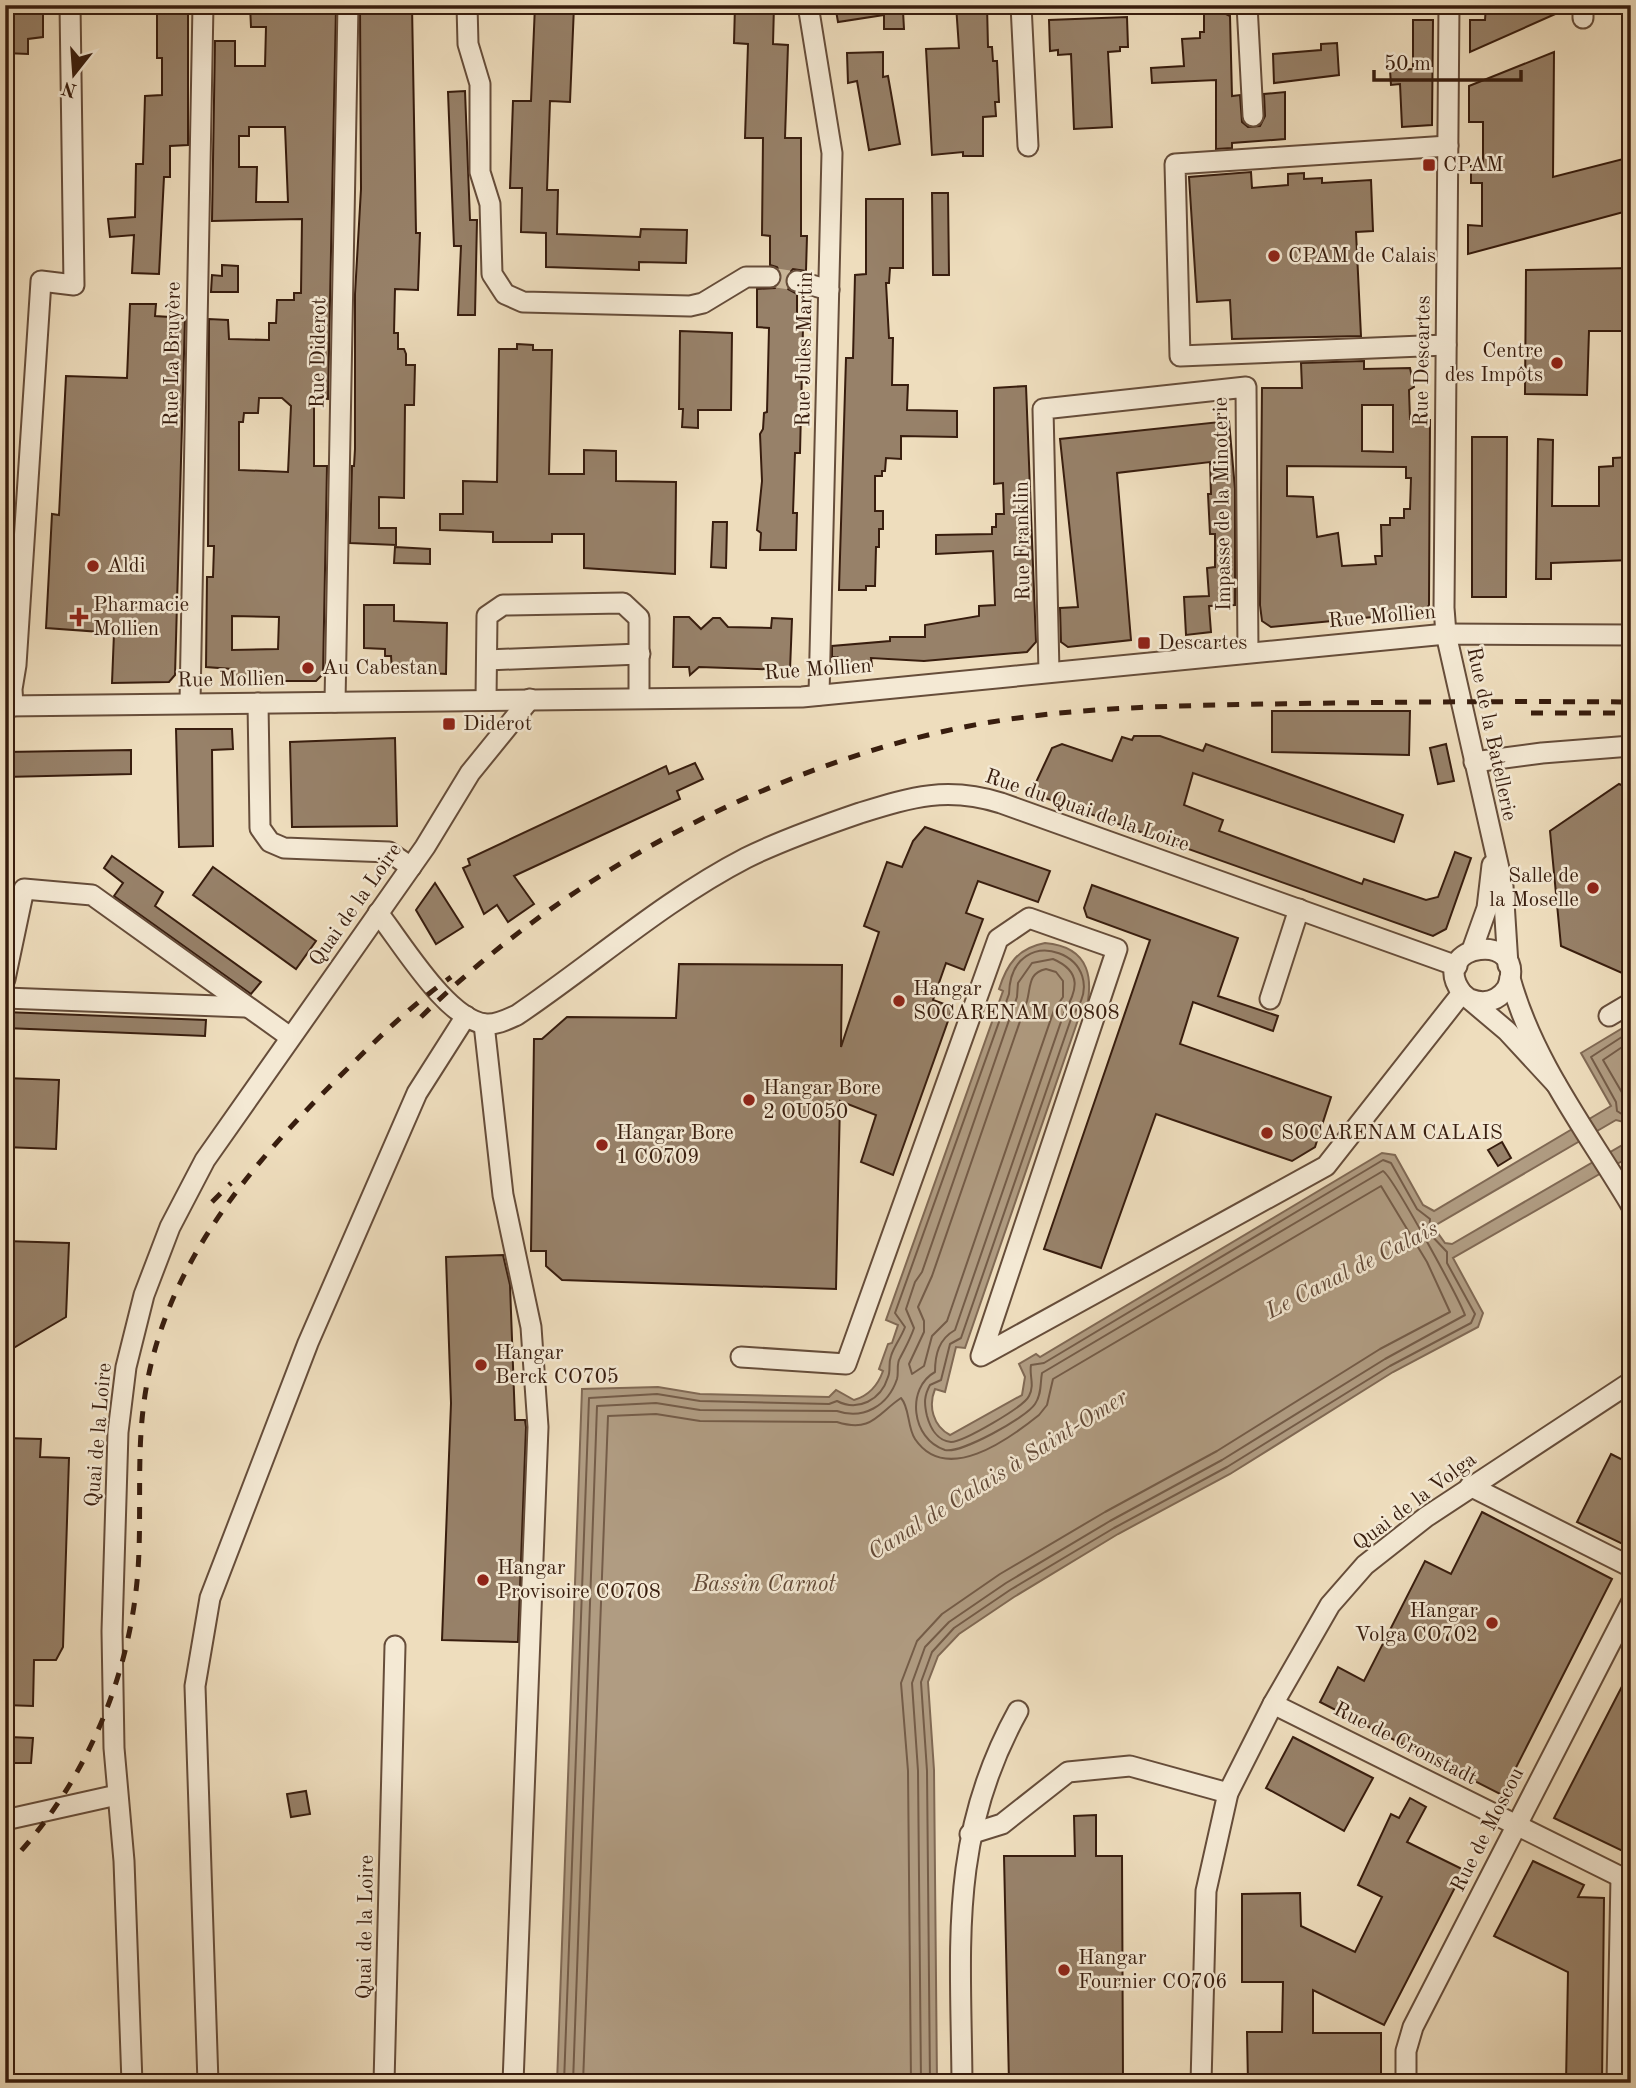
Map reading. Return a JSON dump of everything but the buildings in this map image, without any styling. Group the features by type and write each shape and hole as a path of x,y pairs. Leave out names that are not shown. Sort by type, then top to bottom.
{"street":[{"path":"9,706 16,665 41,281 74,285 70,5"},
{"name":"Rue La Bruyère","path":"190,703 203,5"},
{"name":"Rue Diderot","path":"335,702 348,5"},
{"path":"467,5 468,44 480,84 480,172 490,204 491,267 495,282 505,293 523,302 690,306 703,303 746,277 770,277"},
{"name":"Rue Jules Martin","path":"808,5 832,138 819,695"},
{"path":"1021,5 1028,146"},
{"path":"1247,5 1253,116"},
{"name":"Rue Descartes","path":"1446,634 1449,5"},
{"path":"1446,345 1180,356 1175,164 1448,146"},
{"path":"797,281 829,290"},
{"name":"Impasse de la Minoterie","path":"1043,409 1246,387 1248,652"},
{"name":"Rue Franklin","path":"1043,409 1049,672"},
{"path":"486,700 487,616 503,605 623,603 639,618 639,698"},
{"name":"Rue Mollien","path":"9,706 819,695 1446,634 1631,635"},
{"name":"Rue de la Batellerie","path":"1446,634 1491,843 1503,886 1509,971 1525,1028 1556,1084 1631,1205"},
{"path":"487,660 640,654"},
{"name":"Quai de la Loire","path":"132,2083 124,1861 117,1795 112,1665 116,1473 121,1399 132,1341 152,1271 186,1192 218,1140 411,867 470,774 530,699"},
{"path":"258,702 260,828 270,842 284,848 389,852 411,867"},
{"path":"1474,762 1631,746"},
{"name":"Rue du Quai de la Loire","path":"475,1020 493,1024 517,1015 632,931 747,858 843,819 893,803 941,793 990,800 1457,966"},
{"name":"Rue de la Batellerie","path":"1472,950 1489,897 1491,843"},
{"path":"5,979 24,889 92,895 290,1037"},
{"path":"1270,999 1299,909"},
{"path":"378,914 436,988 475,1020 503,1195 531,1327 538,1427 513,2083"},
{"path":"741,1357 846,1364 998,939 1029,918 1117,948 981,1356 1326,1166 1466,996"},
{"path":"1491,949 1509,971 1497,998 1484,1002 1466,996 1456,980 1457,966 1465,954 1472,950 1491,949"},
{"name":"Rue de la Batellerie","path":"1466,996 1507,1031 1556,1084"},
{"path":"5,998 246,1007"},
{"path":"1609,1016 1631,1003"},
{"path":"208,2083 195,1686 210,1598 308,1343 417,1093 475,1020"},
{"name":"Quai de la Volga","path":"1201,2083 1206,1891 1228,1793 1273,1704 1330,1605 1345,1586 1385,1549 1470,1486 1631,1382"},
{"path":"1470,1486 1631,1567"},
{"name":"Rue de Moscou","path":"1406,2083 1409,2036 1515,1825 1631,1604"},
{"name":"Quai de la Loire","path":"384,2083 395,1646"},
{"name":"Rue de Cronstadt","path":"1273,1704 1515,1825 1626,1876"},
{"path":"962,2083 961,1902 970,1834 987,1776 1018,1711"},
{"path":"970,1834 1002,1824 1068,1772 1130,1766 1228,1793"},
{"path":"5,1820 117,1795"},
{"path":"1617,2083 1626,1876"}],"water":[{"name":"Bassin Carnot","path":"1045,943 1072,951 1080,958 1089,979 1087,1004 1084,1018 1079,1017 965,1348 956,1347 945,1392 935,1389 933,1395 932,1409 936,1421 950,1435 1022,1395 1025,1377 1019,1364 1036,1354 1040,1357 1382,1153 1395,1155 1423,1205 1434,1211 1611,1106 1581,1053 1631,1023 1631,1133 1624,1122 1616,1120 1436,1225 1435,1229 1445,1243 1452,1244 1631,1140 1631,1156 1453,1258 1483,1313 1478,1327 1393,1372 1230,1474 1118,1534 1014,1597 959,1634 938,1656 928,1682 934,1770 937,2083 557,2083 582,1389 658,1387 700,1394 829,1397 836,1390 854,1400 872,1389 883,1371 879,1369 898,1325 886,1320 1003,991 999,989 1002,980 1015,958 1036,945"}],"tunnel":[{"path":"770,277 797,281"}],"railway":[{"path":"421,1017 477,966 538,918 604,874 672,834 743,799 816,769 890,745 1001,720 1077,711 1359,703 1631,702"},
{"path":"1531,713 1631,713"},
{"path":"5,1868 58,1804 98,1731 113,1692 125,1652 138,1570 141,1439 145,1395 155,1348 171,1304 191,1262 215,1222 272,1148 392,1026 451,977"},
{"path":"212,1202 231,1183"}],"place":[{"name":"CPAM","path":"1429,165"},
{"name":"CPAM de Calais","path":"1274,256"},
{"name":"Centre des Impôts","path":"1557,363"},
{"name":"Aldi","path":"93,566"},
{"name":"Pharmacie Mollien","path":"79,617"},
{"name":"Descartes","path":"1144,643"},
{"name":"Au Cabestan","path":"308,668"},
{"name":"Diderot","path":"449,724"},
{"name":"Salle de la Moselle","path":"1593,888"},
{"name":"Hangar SOCARENAM CO808","path":"899,1001"},
{"name":"Hangar Bore 2 OU050","path":"749,1100"},
{"name":"SOCARENAM CALAIS","path":"1267,1133"},
{"name":"Hangar Bore 1 CO709","path":"602,1145"},
{"name":"Hangar Berck CO705","path":"481,1365"},
{"name":"Hangar Provisoire CO708","path":"483,1580"},
{"name":"Hangar Volga CO702","path":"1492,1623"},
{"name":"Hangar Fournier CO706","path":"1064,1970"}],"water label":[{"name":"Le Canal de Calais","path":"1352,1270"},
{"name":"Canal de Calais à Saint-Omer","path":"998,1475"}]}
